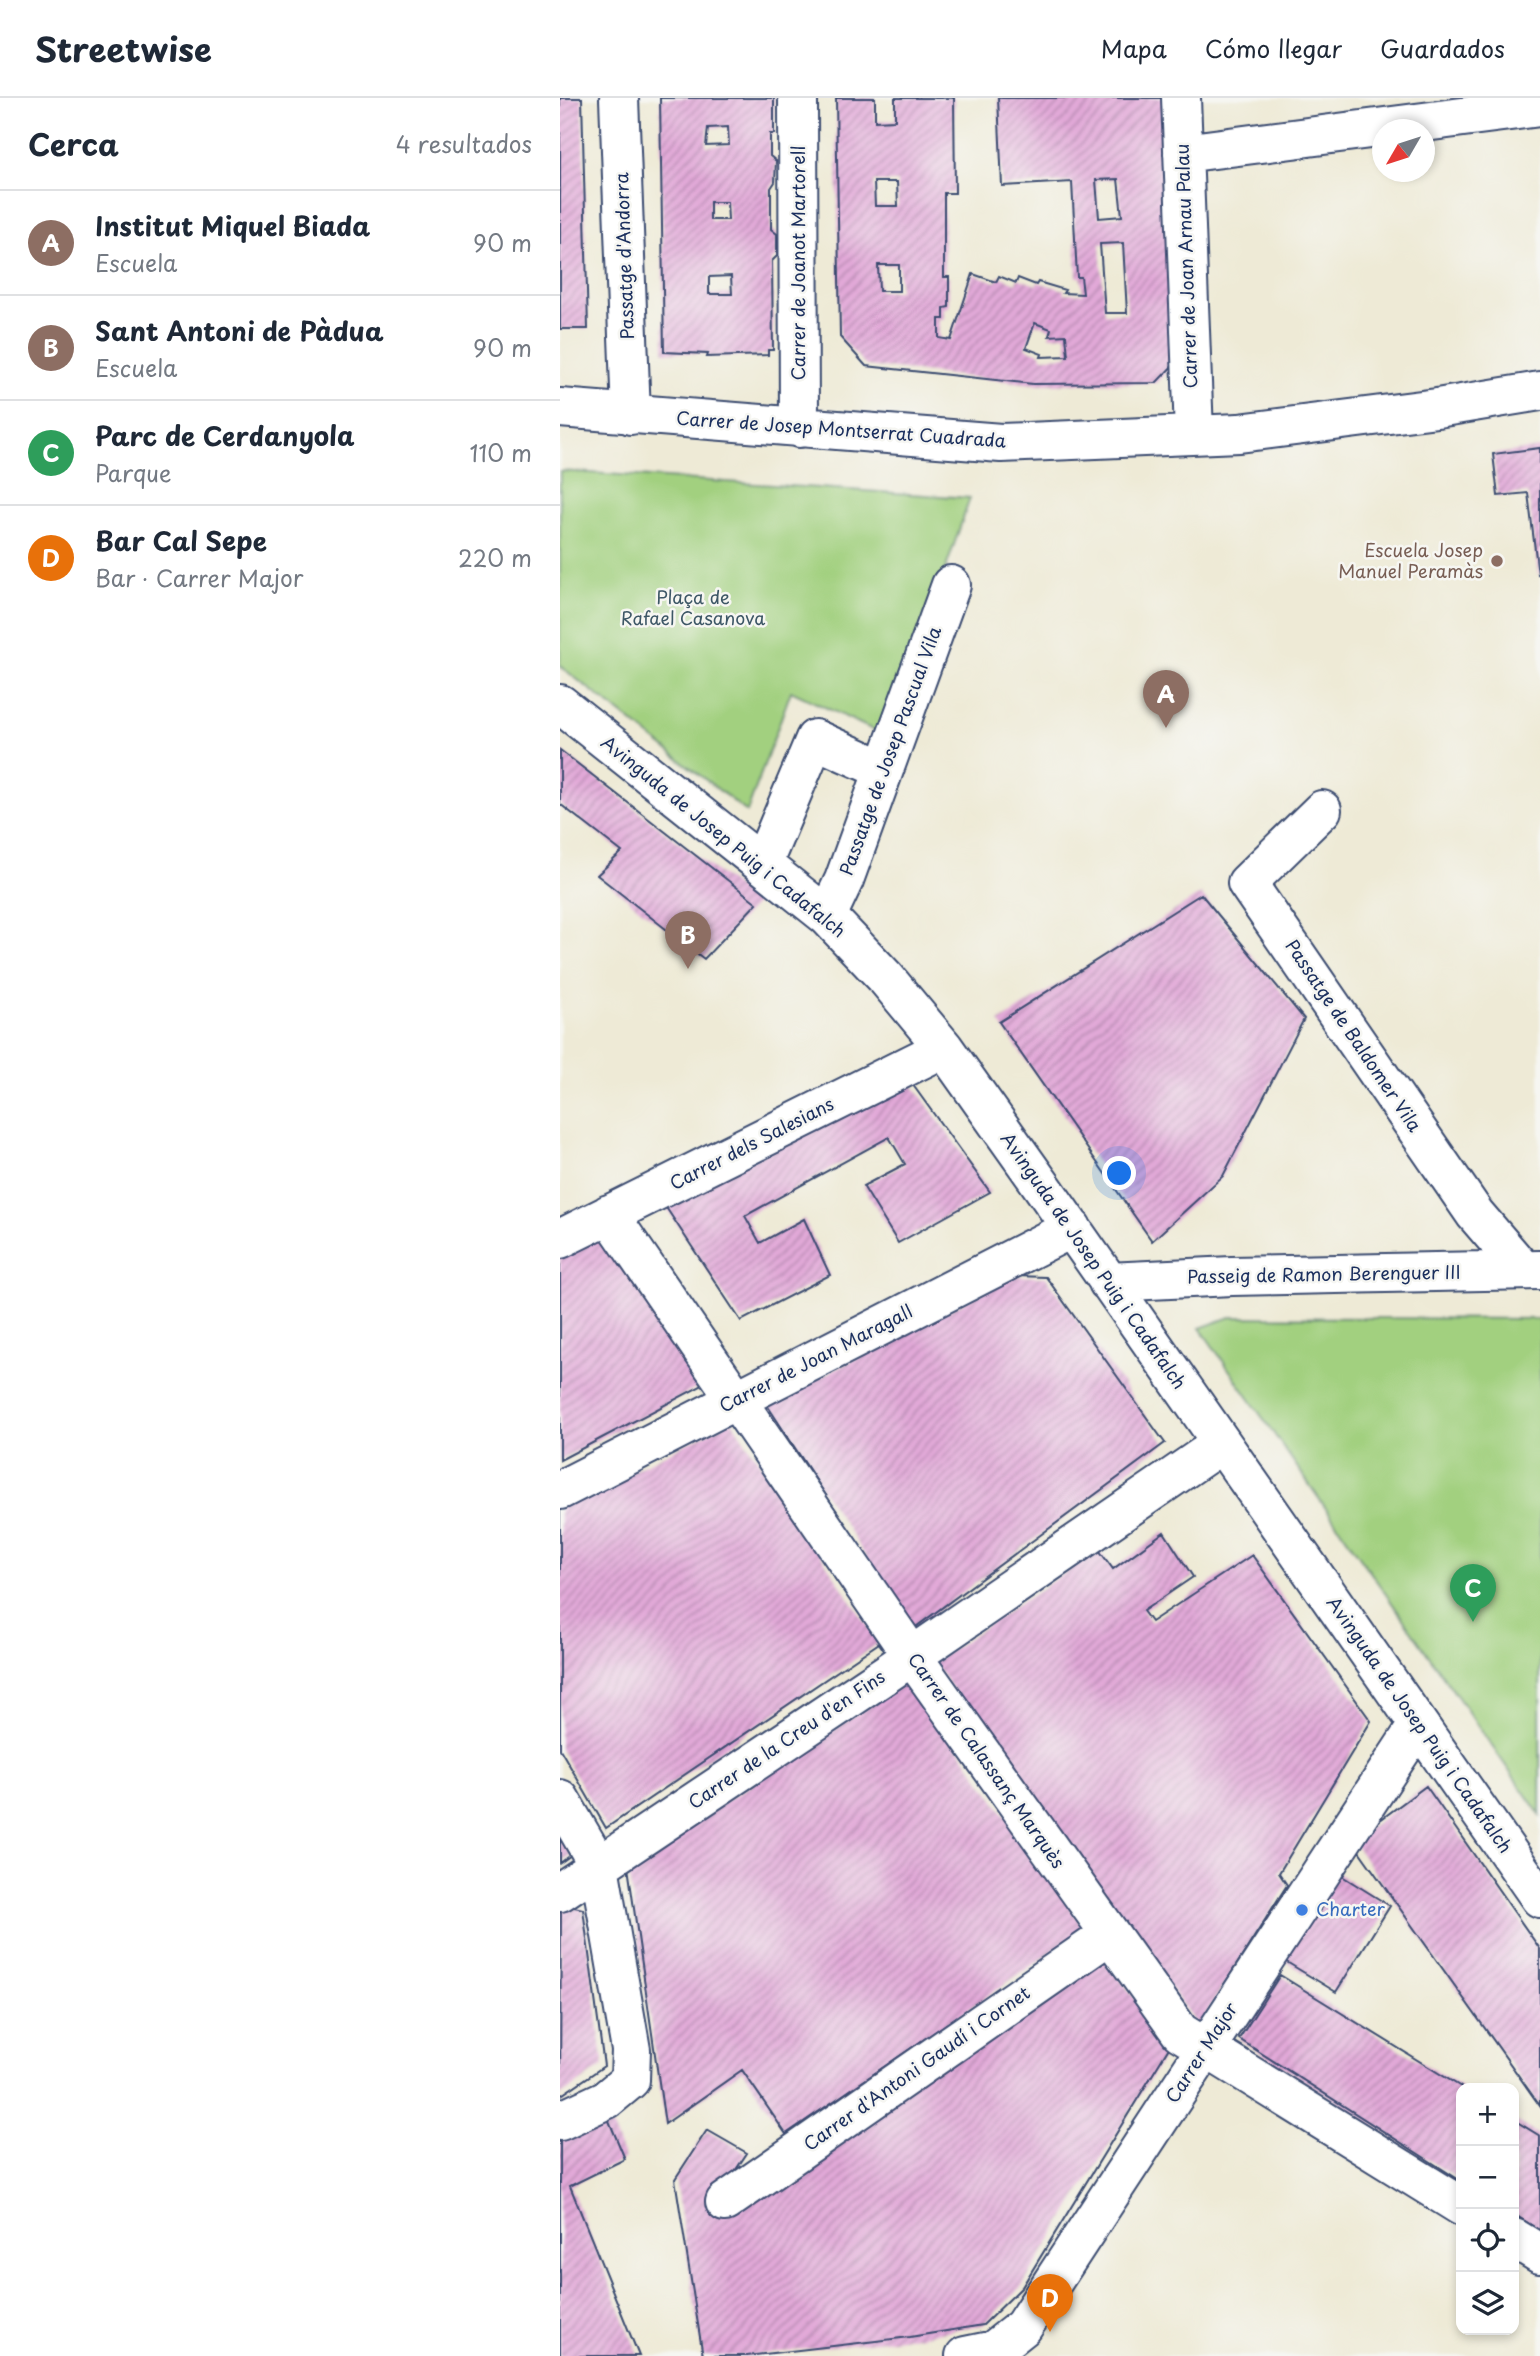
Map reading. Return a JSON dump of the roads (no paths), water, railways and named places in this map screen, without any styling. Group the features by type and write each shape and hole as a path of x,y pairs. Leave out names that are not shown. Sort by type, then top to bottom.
{"street":[{"name":"Passatge d'Andorra","path":"619,98 631,415"},
{"name":"Carrer de Joanot Martorell","path":"798,98 799,428"},
{"name":"Carrer de Joan Arnau Palau","path":"1181,98 1194,433"},
{"path":"1182,153 1540,107"},
{"name":"Carrer de Josep Montserrat Cuadrada","path":"560,408 1002,443 1252,431 1437,408 1540,391"},
{"name":"Passatge de Josep Pascual Vila","path":"827,916 844,880 951,585"},
{"name":"Avinguda de Josep Puig i Cadafalch","path":"560,704 827,916 885,977 944,1048 1540,1898"},
{"path":"762,864 815,739 884,770"},
{"name":"Passatge de Baldomer Vila","path":"1322,810 1247,883 1475,1214 1532,1270"},
{"name":"Carrer dels Salesians","path":"560,1239 944,1048"},
{"name":"Carrer de Calassanç Marquès","path":"609,1214 912,1656 1180,2032 1456,2203"},
{"name":"Carrer de Joan Maragall","path":"560,1490 1072,1228"},
{"name":"Passeig de Ramon Berenguer III","path":"1108,1282 1233,1276 1532,1270"},
{"name":"Carrer de la Creu d'en Fins","path":"560,1892 912,1656 1221,1444"},
{"name":"Carrer Major","path":"986,2354 1023,2327 1418,1725"},
{"path":"560,1799 599,1866 631,2050 630,2080 607,2099 560,2121"},
{"name":"Carrer d'Antoni Gaudí i Cornet","path":"725,2202 1109,1936"},
{"path":"1519,2241 1540,2254"}],"place":[{"name":"Escuela Josep Manuel Peramàs","path":"1497,561"},
{"name":"Institut Miquel Biada","path":"1166,728"},
{"name":"Sant Antoni de Pàdua","path":"688,969"},
{"name":"Parc de Cerdanyola","path":"1473,1622"},
{"name":"Charter","path":"1302,1910"},
{"name":"Bar Cal Sepe","path":"1050,2332"}],"park label":[{"name":"Plaça de Rafael Casanova","path":"693,608"}]}
